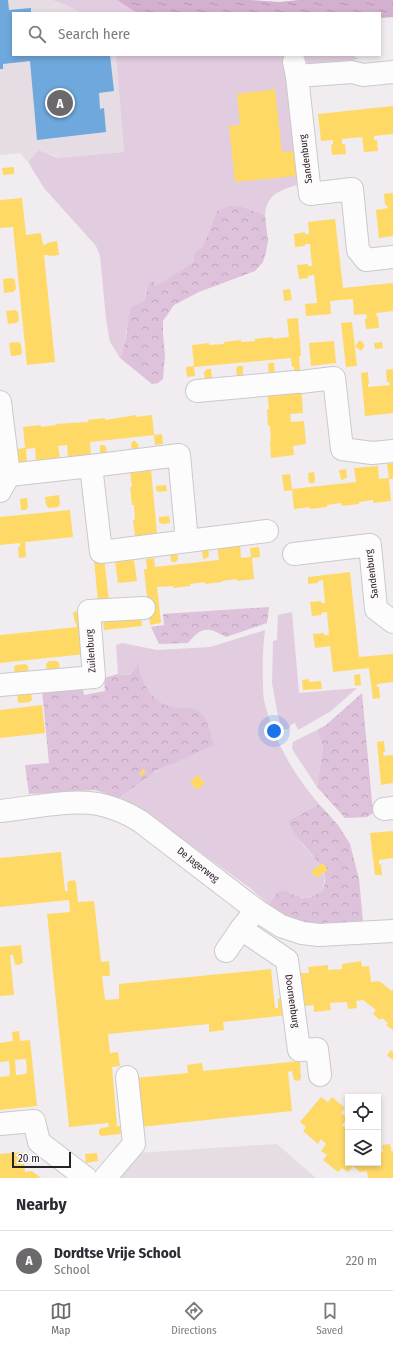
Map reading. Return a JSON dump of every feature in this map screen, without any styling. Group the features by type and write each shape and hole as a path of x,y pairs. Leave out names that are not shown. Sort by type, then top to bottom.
{"street":[{"name":"Sandenburg","path":"393,72 364,75 352,72 295,69 310,194 352,189 358,250 366,260 393,257"},
{"path":"197,391 334,378 342,449 372,453 393,451"},
{"path":"0,402 4,483 91,466 179,455 187,541"},
{"path":"91,466 101,552 267,531"},
{"name":"Sandenburg","path":"294,554 370,545 376,609 393,622"},
{"name":"Zuilenburg","path":"0,685 94,678 88,611 144,608"},
{"name":"De Jagerweg","path":"0,811 71,803 98,804 116,809 134,817 151,828 256,910 281,926 319,935 393,931"},
{"path":"226,951 256,910"},
{"name":"Doornenburg","path":"241,929 287,960 299,1050 318,1048 320,1075"},
{"path":"106,1178 134,1144 128,1077"},
{"path":"0,1124 34,1121 39,1142 86,1178"}],"shaded area":[{"path":"0,0 51,0 59,2 80,12 12,12 12,56 116,56 124,152 59,158 39,150 28,162 20,153 0,155"},
{"path":"51,0 117,0 135,12 80,12 59,2"},
{"path":"116,56 285,56 291,120 300,184 287,188 272,197 266,208 265,215 243,207 217,211 203,246 196,254 195,262 156,286 152,280 146,292 144,301 127,327 124,348 120,358 110,342 106,319 100,256 96,246 44,188 28,162 39,150 57,158 124,152"},
{"path":"304,56 354,56 359,59 309,65"},
{"path":"292,612 299,693 357,688 331,711 298,730 295,723 288,729 282,729 272,683 273,641 277,640 278,615"},
{"path":"265,630 263,650 263,691 268,714 285,755 301,781 319,804 288,821 303,845 317,861 325,878 323,890 316,895 305,898 287,892 277,893 269,905 250,888 138,807 119,798 137,785 142,779 169,765 174,708 163,705 149,692 143,681 139,664 130,675 118,674 116,645 122,643 157,650 210,647"},
{"path":"317,730 323,746 317,787 292,749 293,742"},
{"path":"277,1144 316,1178 115,1178 137,1153"}],"green space":[{"path":"229,206 243,207 265,215 268,241 263,262 255,271 199,292 174,305 163,321 165,355 163,379 158,383 152,384 120,358 126,339 131,307 144,301 149,283 152,280 156,286 194,262 194,254 203,246 217,211"},
{"path":"269,607 267,623 226,637 214,631 206,630 197,633 188,643 159,644 151,627 164,625 163,614"},
{"path":"139,663 142,677 153,697 165,705 194,709 201,713 204,716 214,745 156,771 119,798 95,790 29,794 25,765 49,763 42,690 82,685 84,695 105,691 104,678 118,674 130,675"},
{"path":"362,693 373,813 367,817 345,818 317,787 323,746 317,730 326,725"},
{"path":"319,804 338,825 350,844 359,879 363,921 303,924 275,917 269,905 276,894 281,891 306,898 323,890 325,879 322,870 313,856 296,836 288,821"}],"water":[{"path":"117,0 250,0 279,2 299,0 393,0 393,17 381,18 381,12 135,12"}],"building: Homes":[{"path":"275,89 282,152 293,151 296,176 235,182 229,126 240,125 237,94"},
{"path":"393,106 393,134 374,136 374,140 377,140 378,151 364,152 362,137 342,139 342,144 345,144 346,154 332,155 331,145 333,144 333,140 321,141 318,114"},
{"path":"14,167 14,174 3,175 2,168"},
{"path":"393,193 393,236 379,238 376,210 388,208 387,205 385,205 384,194"},
{"path":"22,198 26,235 41,233 43,245 57,241 59,255 44,255 55,362 27,365 13,227 0,228 0,200"},
{"path":"335,219 343,288 393,283 393,311 376,313 379,328 366,329 366,314 354,315 353,299 330,301 331,314 306,316 305,304 317,303 314,275 308,276 308,278 299,279 297,265 308,264 308,266 312,266 310,244 295,247 294,234 305,232 305,234 309,234 308,222"},
{"path":"12,278 15,280 16,289 13,292 4,293 3,279"},
{"path":"290,289 292,300 284,301 283,290"},
{"path":"15,310 18,312 19,321 8,324 6,311"},
{"path":"298,318 303,413 290,414 291,422 304,421 306,444 293,446 294,455 271,458 267,392 296,389 294,367 292,367 291,358 194,367 195,376 187,377 186,367 194,366 192,345 209,343 209,345 224,344 224,342 241,340 241,342 273,337 273,339 289,337 287,319"},
{"path":"352,322 357,366 346,367 341,323"},
{"path":"360,340 365,345 361,351 355,346"},
{"path":"334,341 336,363 311,366 309,343"},
{"path":"18,342 21,344 22,353 20,355 11,356 9,343"},
{"path":"382,342 383,348 375,349 374,343"},
{"path":"269,363 274,363 275,373 269,374"},
{"path":"238,366 243,366 243,376 237,376 236,369"},
{"path":"207,369 211,369 212,379 205,380 204,372"},
{"path":"393,369 393,413 365,416 361,373 368,372 368,387 390,385 389,382 387,382 386,370"},
{"path":"136,415 136,417 152,415 154,435 90,442 91,456 68,458 67,445 58,446 60,459 36,462 35,448 26,449 27,463 19,464 17,449 25,448 23,427 41,425 41,427 56,425 55,424 88,422 88,420 105,418 105,420"},
{"path":"162,434 163,444 155,445 154,435"},
{"path":"133,441 138,444 139,451 132,452 131,444"},
{"path":"100,445 104,445 106,447 107,454 100,455"},
{"path":"393,463 393,479 389,479 391,501 373,503 373,500 359,502 359,504 342,506 341,503 327,505 327,507 294,509 292,490 284,491 282,475 290,474 292,489 356,482 354,468 378,466 379,479 389,478 387,464"},
{"path":"151,469 157,534 135,536 133,520 135,520 134,505 132,505 130,471"},
{"path":"346,469 347,477 341,480 339,470"},
{"path":"314,472 314,483 309,483 308,473"},
{"path":"166,485 167,491 158,492 156,490 156,486"},
{"path":"59,495 60,504 58,507 49,508 46,505 45,497"},
{"path":"27,498 28,507 26,510 21,510 20,499"},
{"path":"70,510 73,537 25,542 26,557 19,558 18,547 20,547 20,543 0,545 0,517"},
{"path":"169,516 170,523 162,524 159,522 159,517"},
{"path":"240,545 241,558 251,557 250,548 259,547 260,557 252,558 254,579 237,581 237,579 205,584 205,582 173,588 173,586 157,587 161,623 150,625 144,569 147,569 146,559 154,558 155,567 219,560 217,547"},
{"path":"208,548 209,556 203,559 202,549"},
{"path":"177,551 178,559 176,562 171,562 170,552"},
{"path":"104,558 109,601 98,603 94,559"},
{"path":"134,560 137,581 118,583 115,561"},
{"path":"350,572 359,657 393,654 393,682 377,684 377,687 379,687 380,698 373,699 369,668 333,672 330,646 315,648 313,634 324,633 324,635 329,635 327,612 321,613 322,615 312,616 310,602 321,601 321,603 325,603 323,580 318,581 318,583 308,584 308,577"},
{"path":"80,611 85,654 0,663 0,635 77,627 73,612"},
{"path":"141,615 142,626 104,630 103,619"},
{"path":"49,661 57,661 59,663 60,671 47,672 46,664"},
{"path":"25,664 28,666 29,675 15,676 14,667"},
{"path":"360,674 361,685 355,686 354,675"},
{"path":"309,679 309,682 321,681 322,689 303,690 302,680"},
{"path":"31,692 32,700 29,702 18,702 17,693"},
{"path":"42,705 45,733 0,738 0,710"},
{"path":"384,741 384,756 393,755 393,783 381,785 377,742"},
{"path":"143,769 146,771 142,776 139,774"},
{"path":"199,775 205,784 196,790 190,781"},
{"path":"393,831 393,858 379,860 382,875 375,875 370,833"},
{"path":"61,852 65,891 68,891 67,883 74,880 76,882 78,902 94,901 101,962 109,961 110,976 102,976 105,1000 119,999 119,984 271,969 275,1008 278,1008 278,999 283,996 288,1015 223,1022 224,1030 209,1032 209,1024 108,1034 110,1053 118,1052 120,1066 112,1067 117,1126 120,1126 121,1134 101,1136 99,1134 99,1130 101,1128 109,1127 108,1123 69,1127 47,914 70,912 69,900 0,907 0,858"},
{"path":"323,863 328,870 316,878 311,871"},
{"path":"21,945 23,962 21,964 15,964 13,955 10,955 14,995 0,996 0,947"},
{"path":"361,961 362,967 369,966 371,982 379,981 392,991 393,989 393,1030 386,1025 388,1023 382,1018 380,1020 373,1014 376,1010 363,1000 356,1001 357,1008 348,1009 347,1002 330,1003 331,1010 314,1012 314,1005 305,1006 301,973 309,973 308,967 328,965 328,970 342,969 342,964"},
{"path":"19,1031 20,1041 30,1040 37,1106 0,1110 0,1077 9,1076 10,1073 9,1061 0,1062 0,1043 13,1041 12,1032","holes":["26,1059 27,1072 25,1074 16,1075 15,1060"]},
{"path":"391,1050 393,1052 393,1060 387,1055"},
{"path":"300,1061 301,1078 299,1081 294,1080 292,1071 288,1072 292,1111 140,1127 135,1078 188,1073 187,1065 202,1063 203,1071"},
{"path":"321,1097 328,1102 332,1097 345,1108 341,1113 345,1116 345,1122 342,1125 345,1128 345,1166 353,1166 348,1172 342,1168 338,1172 323,1160 327,1155 321,1151 326,1144 321,1139 318,1144 303,1131 306,1127 300,1122"},
{"path":"390,1144 391,1151 393,1151 393,1178 368,1178 367,1171 360,1172 353,1166 381,1166 381,1152 383,1152 382,1145"},
{"path":"23,1152 25,1172 32,1171 41,1178 0,1178 0,1154"},
{"path":"97,1153 98,1161 86,1163 85,1154"}],"building: Schools":[{"path":"0,0 8,0 9,10 31,8 31,12 12,12 12,56 110,56 114,91 99,93 100,109 104,108 106,132 37,140 30,61 3,64 3,69 0,69"}],"place":[{"name":"Dordtse Vrije School","path":"60,103"}]}
